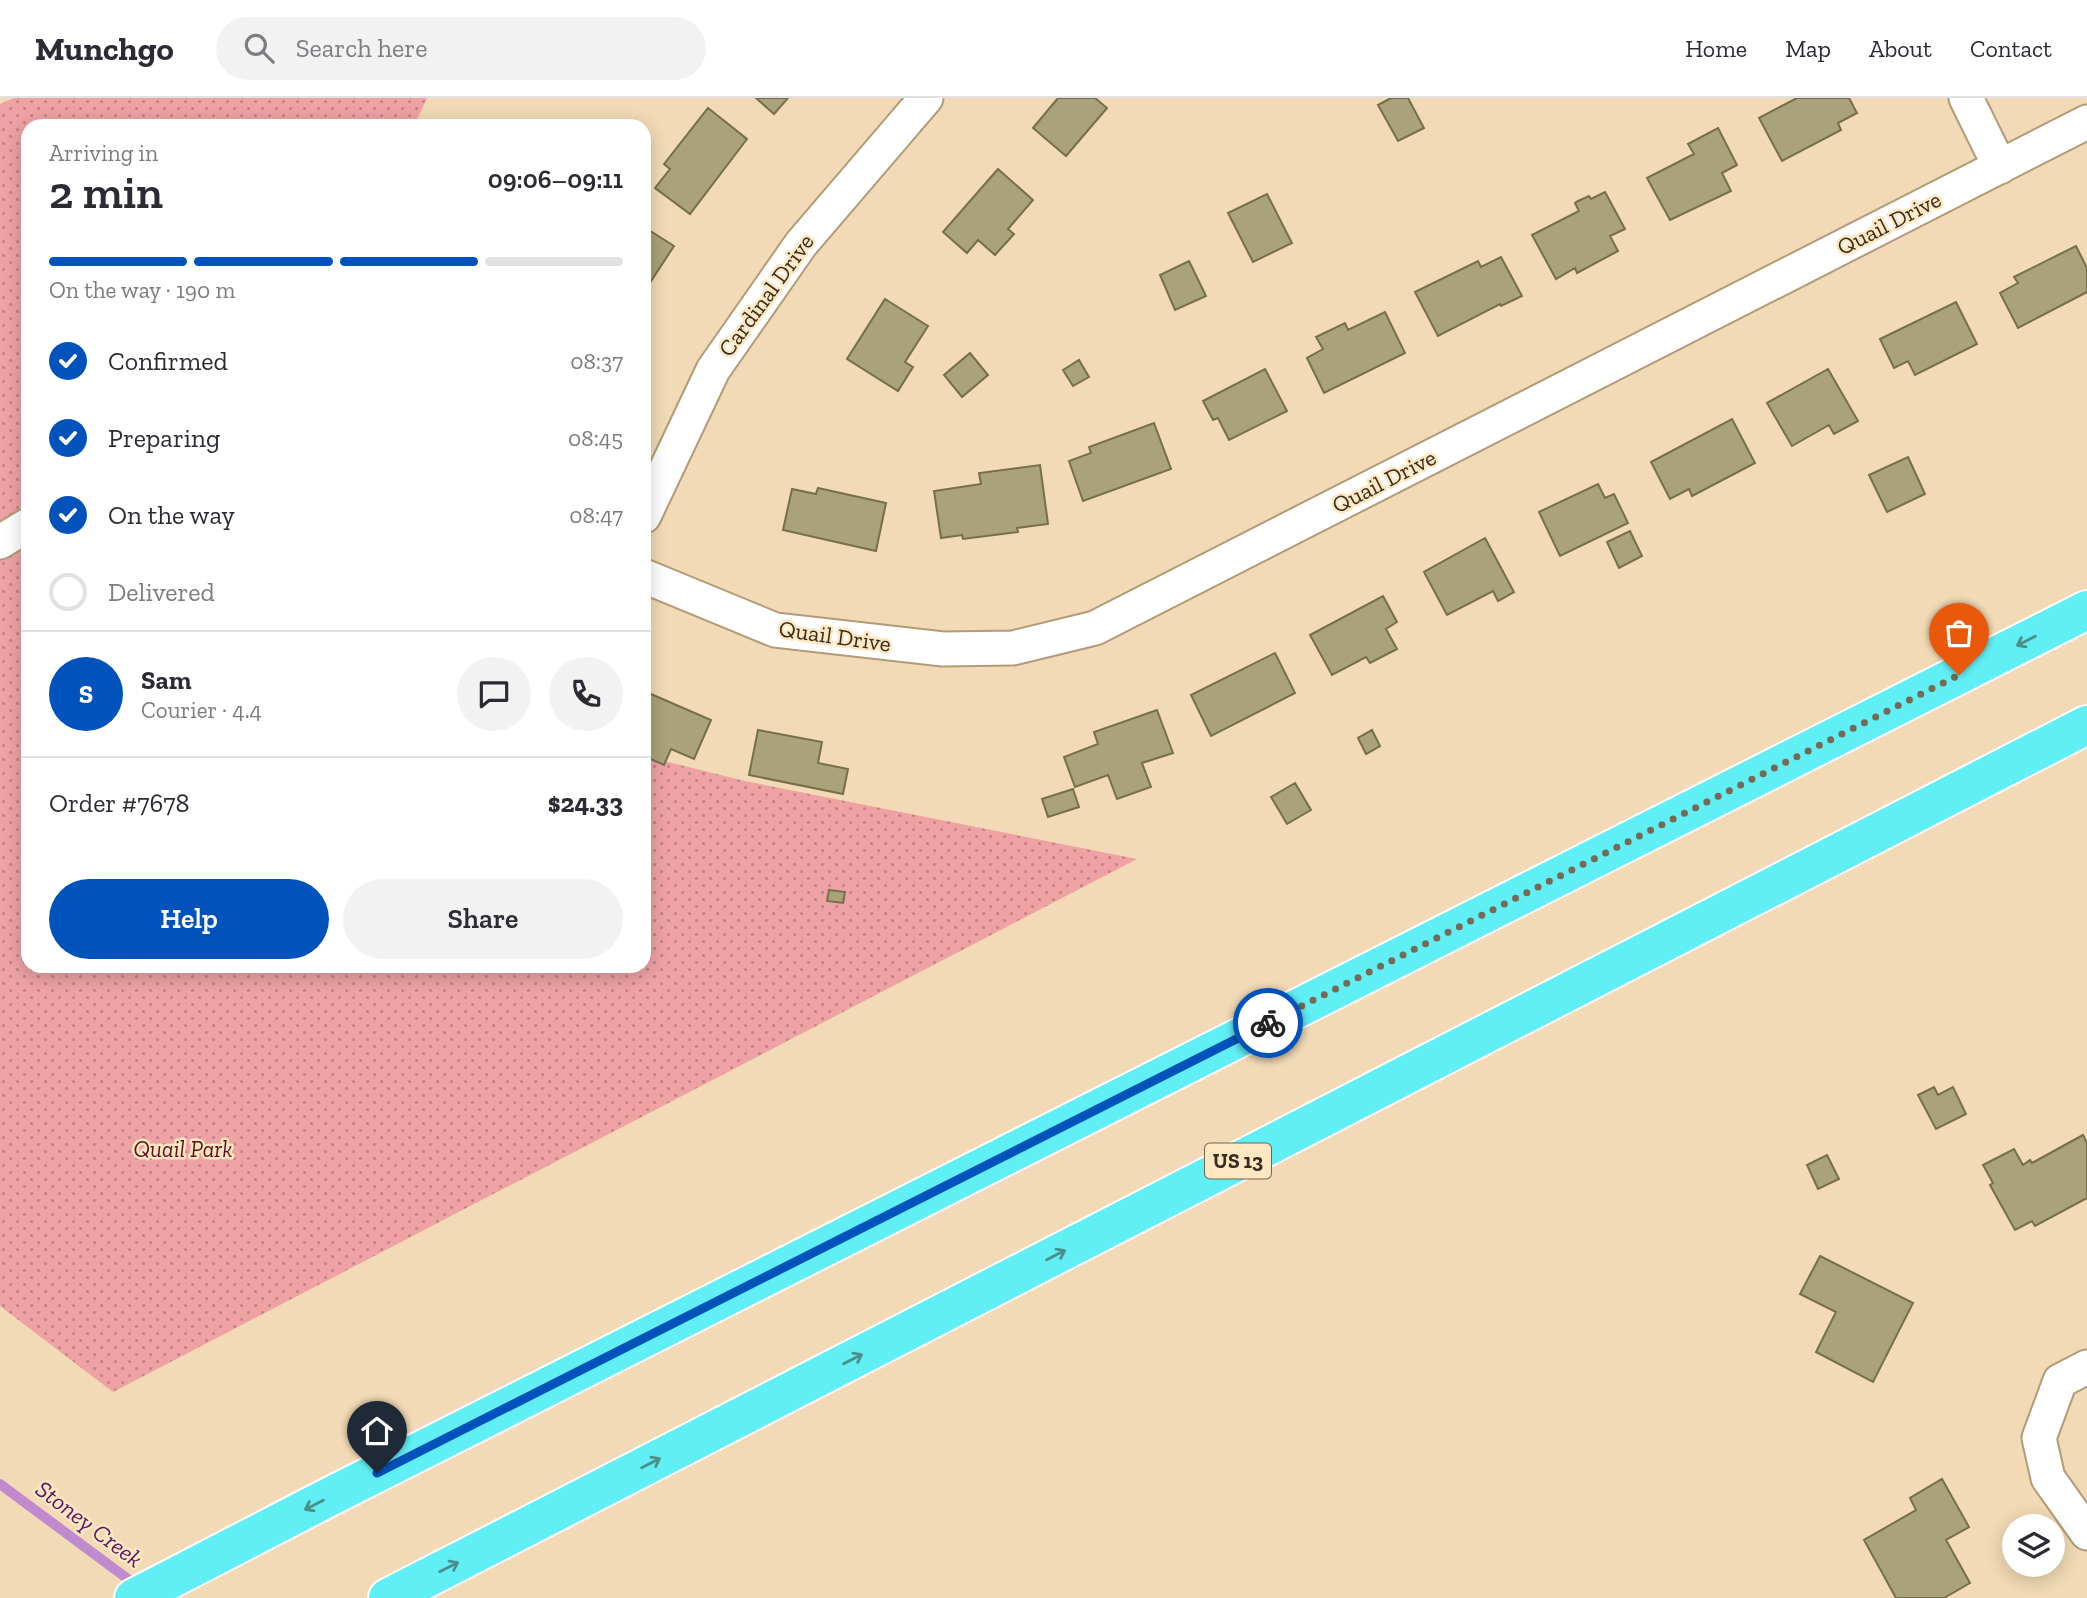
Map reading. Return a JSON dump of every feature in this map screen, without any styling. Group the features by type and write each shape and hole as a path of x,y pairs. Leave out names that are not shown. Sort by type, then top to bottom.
{"highway":[{"path":"134,1598 2087,610"},
{"name":"US 13","path":"388,1598 2087,725"}],"street":[{"name":"Cardinal Drive","path":"651,501 713,370 801,244 926,98"},
{"path":"1966,98 2000,167"},
{"name":"Quail Drive","path":"651,579 775,630 943,649 1013,648 1095,628 2087,122"},
{"path":"0,542 21,529"},
{"path":"2087,1367 2060,1381 2039,1438 2048,1478 2087,1533"}],"green space":[{"name":"Quail Park","path":"14,98 427,98 417,119 21,119 21,973 651,973 651,758 745,781 1137,859 113,1392 0,1306 0,104"}],"building":[{"path":"756,98 788,98 774,114"},
{"path":"1058,98 1095,98 1107,108 1066,156 1033,128"},
{"path":"1391,98 1408,98 1424,128 1398,141 1378,105"},
{"path":"1797,98 1849,98 1857,113 1838,123 1841,130 1782,161 1759,118"},
{"path":"708,108 747,139 690,214 655,188 670,169 664,164"},
{"path":"1718,128 1737,165 1722,173 1731,191 1670,220 1647,178 1694,154 1688,144"},
{"path":"998,169 1033,200 1008,229 1014,234 995,255 978,240 967,253 943,232"},
{"path":"1605,192 1625,229 1610,236 1618,251 1577,273 1575,268 1556,279 1532,235 1579,211 1575,203 1578,201 1589,196 1591,199"},
{"path":"1267,194 1292,243 1253,262 1228,213"},
{"path":"651,231 674,246 651,281"},
{"path":"2076,246 2087,268 2087,292 2018,328 2000,293 2018,283 2014,277"},
{"path":"1501,257 1522,296 1501,306 1500,304 1438,336 1415,292 1478,261 1481,267"},
{"path":"1189,261 1206,296 1175,310 1160,275"},
{"path":"885,299 928,326 905,362 913,367 898,391 847,359"},
{"path":"1956,302 1977,344 1915,375 1908,361 1894,368 1880,339"},
{"path":"1385,312 1405,353 1324,393 1307,358 1323,349 1316,337 1345,323 1348,330"},
{"path":"970,353 988,375 962,397 944,375"},
{"path":"1079,360 1089,377 1073,386 1063,370"},
{"path":"1265,369 1287,411 1229,440 1218,418 1213,420 1203,401"},
{"path":"1828,369 1858,421 1834,434 1829,425 1792,446 1767,403"},
{"path":"1732,419 1755,463 1692,496 1689,489 1670,499 1651,462"},
{"path":"1154,423 1171,469 1083,501 1069,461 1091,453 1089,447"},
{"path":"1908,457 1925,494 1887,512 1869,475"},
{"path":"1040,465 1048,524 1017,528 1018,532 963,539 962,535 941,538 934,491 981,484 979,473"},
{"path":"1598,484 1605,498 1614,494 1628,523 1560,556 1539,512"},
{"path":"818,488 886,503 876,551 783,530 792,489 816,494"},
{"path":"1630,531 1642,556 1619,568 1607,542"},
{"path":"1485,538 1514,592 1498,601 1493,591 1447,615 1424,572"},
{"path":"1383,596 1397,622 1386,629 1397,649 1370,663 1366,657 1332,675 1310,635"},
{"path":"1275,653 1295,693 1211,736 1191,695"},
{"path":"651,694 711,720 694,759 671,749 664,765 651,759"},
{"path":"1157,710 1173,753 1142,763 1151,787 1117,799 1108,775 1075,787 1064,757 1098,744 1094,732"},
{"path":"758,730 822,742 818,763 848,769 843,794 749,775"},
{"path":"1372,730 1380,746 1366,754 1358,738"},
{"path":"1295,783 1311,810 1287,824 1271,797"},
{"path":"1073,789 1079,807 1048,817 1042,799"},
{"path":"829,890 845,892 843,903 827,901"},
{"path":"1934,1087 1938,1095 1953,1087 1966,1114 1936,1129 1918,1095"},
{"path":"2083,1135 2087,1143 2087,1198 2035,1226 2032,1221 2015,1230 1990,1185 1993,1183 1983,1165 2014,1149 2023,1165 2030,1160 2032,1163"},
{"path":"1827,1155 1839,1179 1818,1189 1807,1165"},
{"path":"1820,1256 1913,1303 1873,1382 1816,1352 1836,1312 1800,1294"},
{"path":"1942,1479 1969,1527 1946,1540 1970,1583 1944,1598 1896,1598 1864,1540 1916,1510 1910,1498"}],"waterway":[{"name":"Stoney Creek","path":"0,1484 140,1588"}],"way so far":[{"path":"1268,1023 1959,675"}],"route":[{"path":"377,1473 1268,1023"}]}
